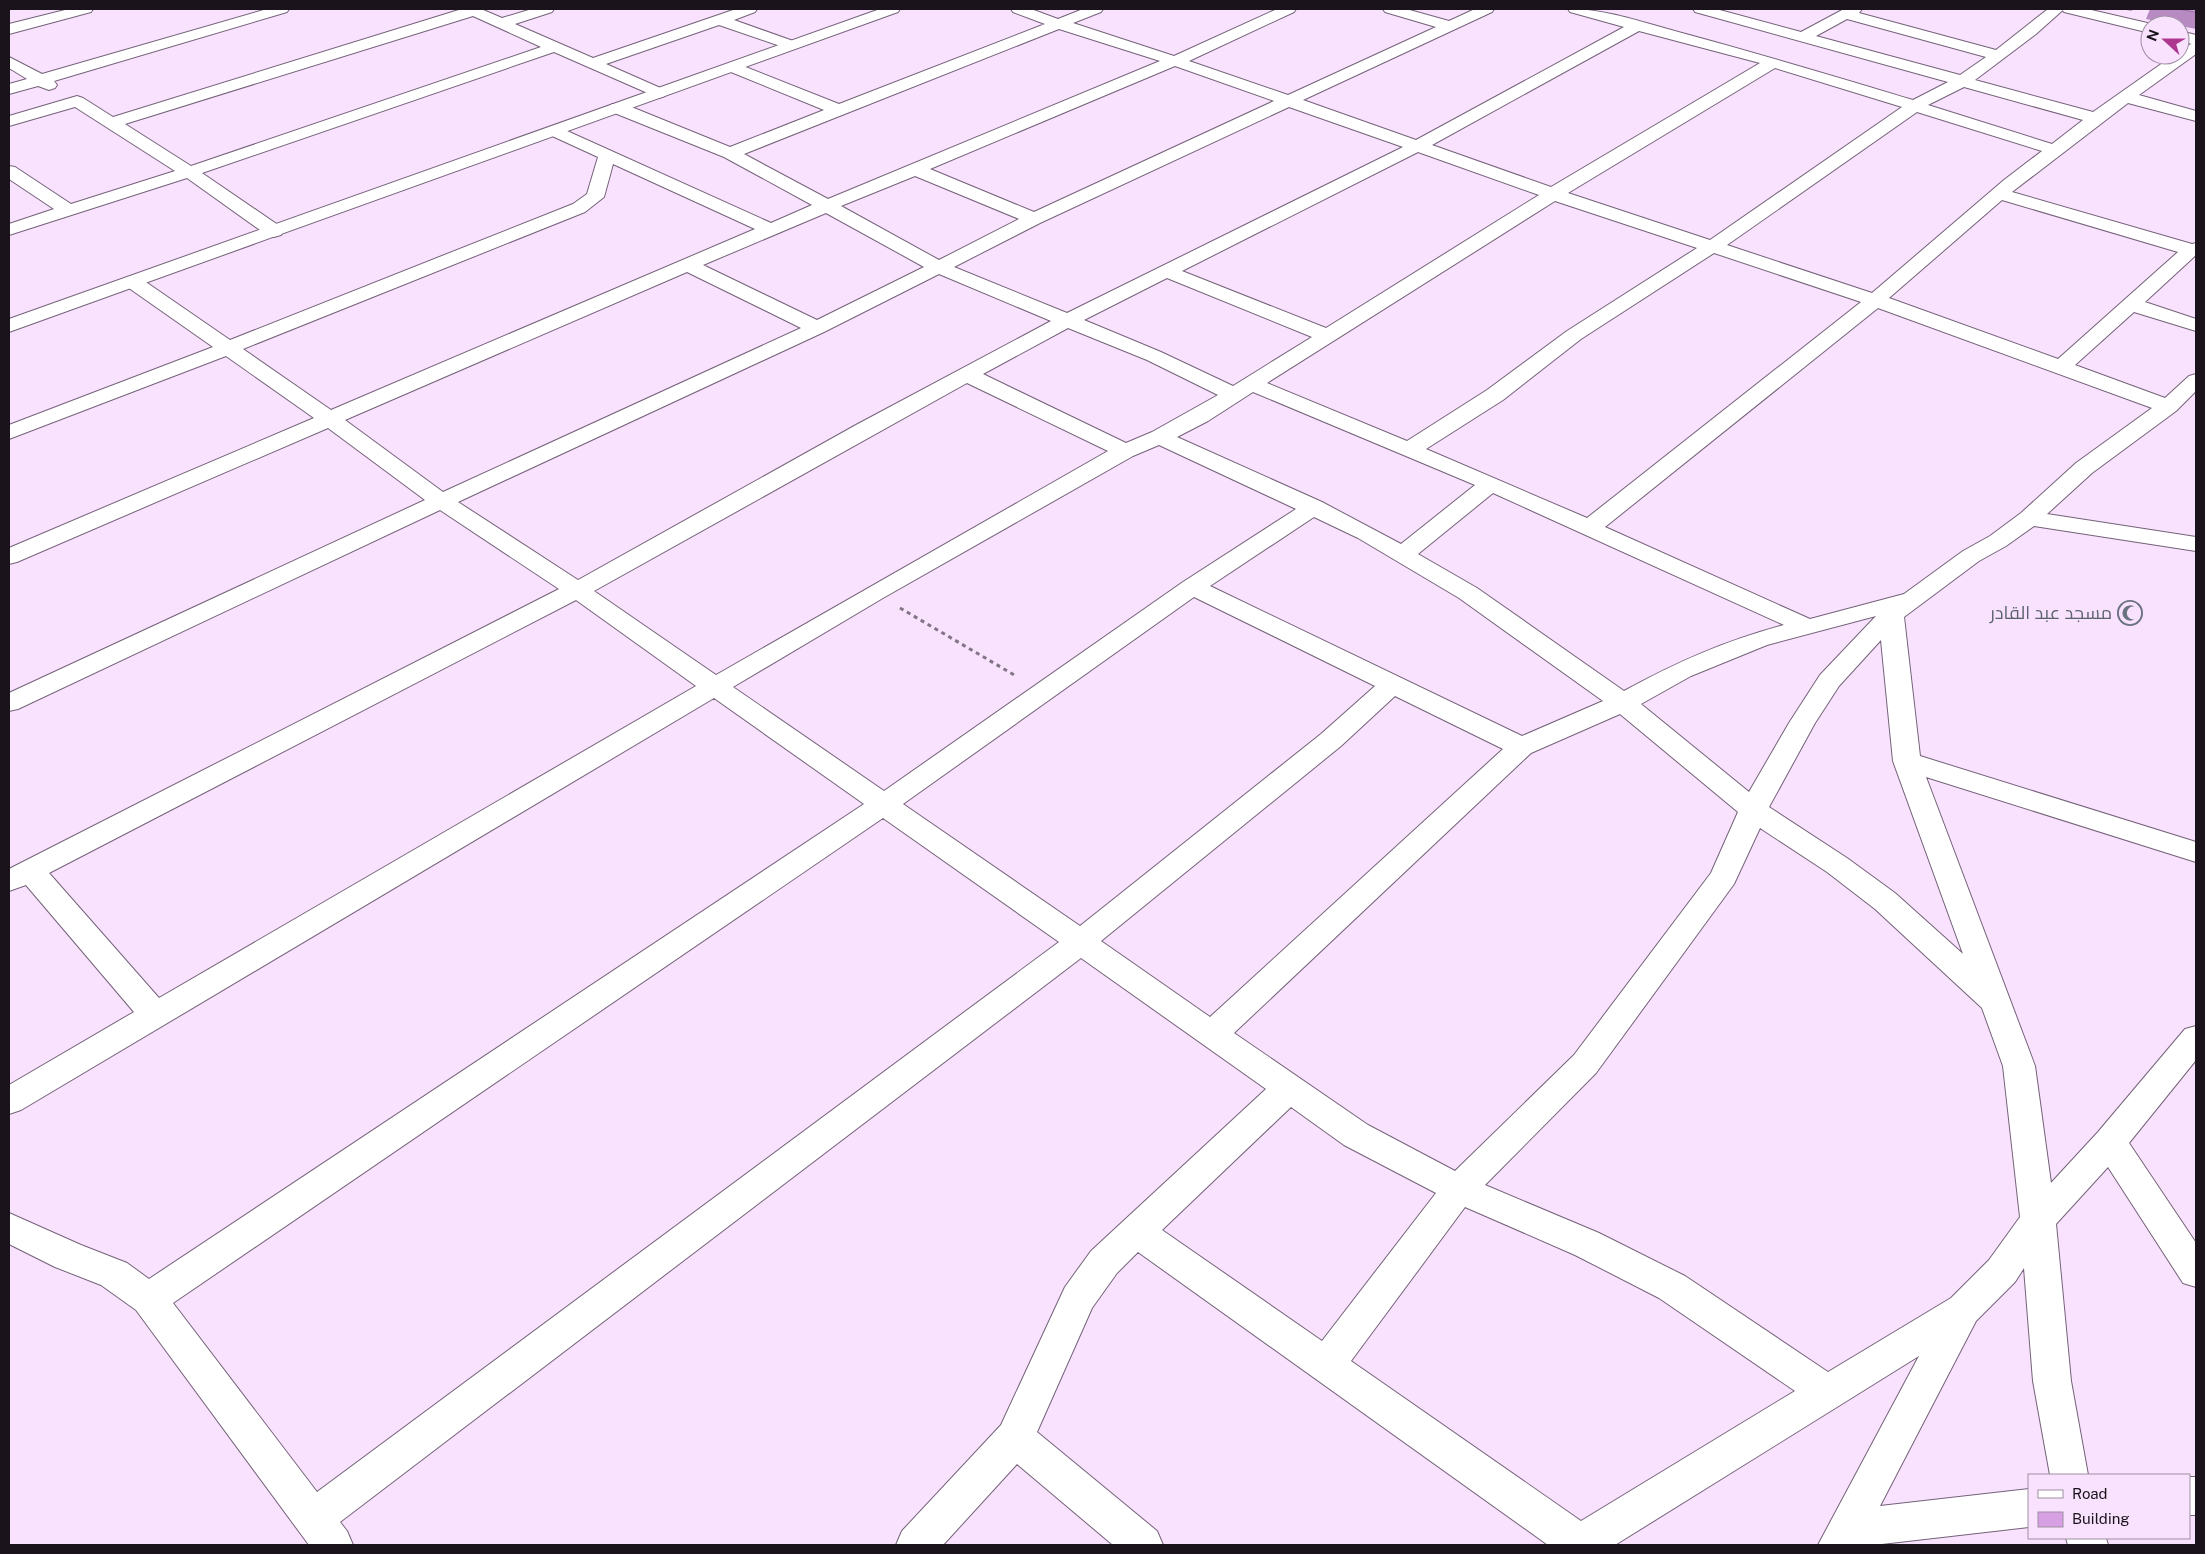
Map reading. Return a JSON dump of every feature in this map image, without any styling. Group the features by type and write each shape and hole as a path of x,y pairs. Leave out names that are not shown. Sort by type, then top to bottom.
{"street":[{"path":"9,29 86,9"},
{"path":"9,89 282,9"},
{"path":"501,24 547,9"},
{"path":"594,64 750,9"},
{"path":"9,326 893,9"},
{"path":"1018,9 1175,61 1287,102 1553,194 1875,300 2062,366 2168,406"},
{"path":"730,153 1096,9"},
{"path":"9,556 687,264 1175,61 1288,9"},
{"path":"1390,9 1450,26"},
{"path":"9,703 817,328 1034,219 1487,9"},
{"path":"1575,9 1773,62 1916,105 2055,150"},
{"path":"1610,18 1628,9"},
{"path":"1700,9 2096,118"},
{"path":"1410,449 1495,395 1574,335 1713,246 1916,105 1963,81 2057,9"},
{"path":"2069,9 2140,26"},
{"path":"113,122 472,10 659,93"},
{"path":"1803,37 1850,12 1998,55"},
{"path":"718,19 791,46"},
{"path":"154,1014 20,875 577,590 864,430 1068,320 1418,146 1638,26"},
{"path":"9,230 189,172 555,47"},
{"path":"1589,528 1875,300 2055,150 2096,118 2196,48"},
{"path":"9,62 113,122 274,231"},
{"path":"9,1101 874,592 1125,450 1160,437 1243,389 1553,194 1773,62"},
{"path":"732,67 839,110"},
{"path":"2126,98 2196,116"},
{"path":"9,121 77,101"},
{"path":"618,108 730,153 938,267 1154,356 1410,449 1808,627"},
{"path":"556,131 770,229"},
{"path":"9,433 229,348 579,208 595,197 607,155"},
{"path":"916,170 1034,219"},
{"path":"9,172 69,211"},
{"path":"2000,194 2194,249"},
{"path":"2062,366 2194,249"},
{"path":"687,264 817,328"},
{"path":"1166,271 1328,336"},
{"path":"133,282 330,419 441,501 577,590 1356,1135 1459,1189 1587,1244 1672,1287 1827,1392"},
{"path":"2131,304 2196,325"},
{"path":"968,375 1125,450"},
{"path":"1326,1365 1459,1189 1585,1064 1724,877 1753,810 1802,723 1829,681 1901,607 2029,518 2084,468 2168,406 2196,380"},
{"path":"1160,437 1314,507 1366,533 1468,593 1622,703 1753,810 1837,865 1885,901 1996,1002"},
{"path":"1403,554 1491,484"},
{"path":"148,1298 883,805 1192,587 1314,507"},
{"path":"2029,518 2196,544"},
{"path":"1192,587 1521,747"},
{"path":"1212,1034 1521,747 1622,703 1682,670 1758,640 1901,607"},
{"path":"1901,607 1907,761 2019,1066 2038,1220 2052,1381 2069,1474"},
{"path":"9,1228 68,1256 114,1274 148,1298 323,1532 1079,943 1316,752 1392,685"},
{"path":"1907,761 2196,852"},
{"path":"1136,1231 1580,1545 1674,1485 1964,1309 2002,1271 2038,1220 2110,1142 2196,1038"},
{"path":"916,1545 1015,1438 1078,1298 1104,1262 1289,1088"},
{"path":"2110,1142 2196,1272"},
{"path":"1843,1537 1964,1309"},
{"path":"1015,1438 1143,1545"},
{"path":"1843,1537 2028,1508"}],"path":[{"path":"874,592 1043,692"}],"building":[{"path":"2177,9 2196,9 2196,12"}],"place":[{"name":"مسجد عبد القادر","path":"2130,613"}]}
